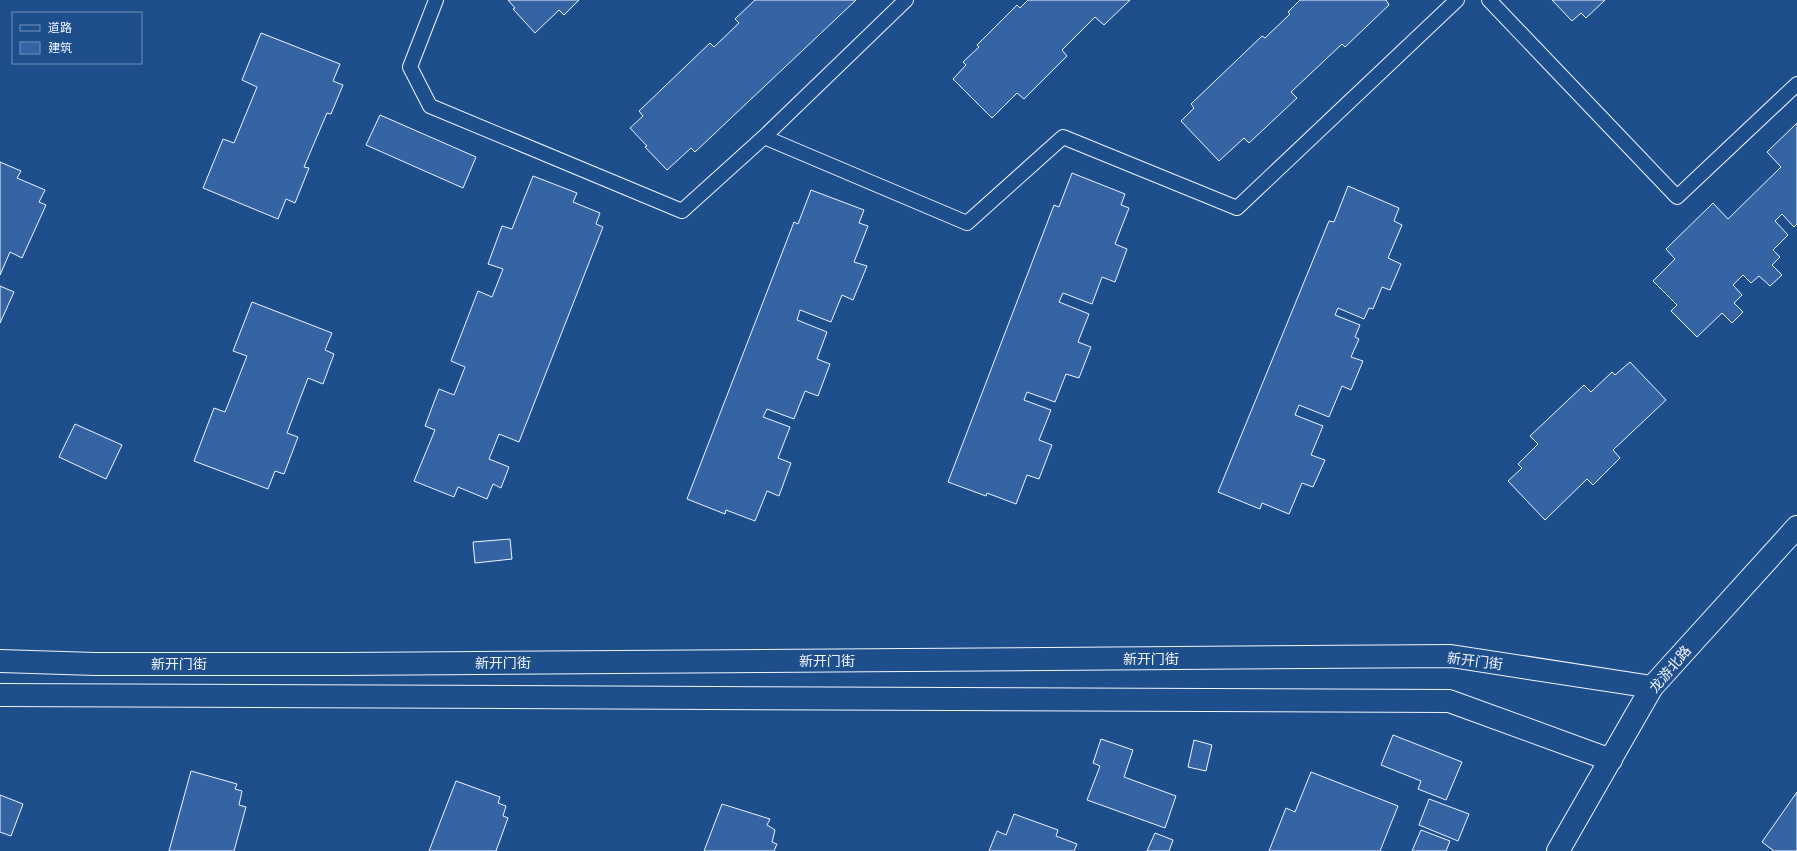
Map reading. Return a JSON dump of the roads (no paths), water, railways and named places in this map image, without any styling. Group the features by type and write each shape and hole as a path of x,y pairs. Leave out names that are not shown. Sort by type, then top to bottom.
{"street":[{"name":"龙游北路","path":"1558,851 1652,687 1797,527"},
{"name":"新开门街","path":"0,661 95,664 352,664 1451,656 1652,687"},
{"path":"0,695 1449,701 1611,760"}],"lane":[{"path":"436,0 410,67 430,106 682,211 764,137 906,0"},
{"path":"764,137 967,223 1063,137 1237,208 1457,0"},
{"path":"1489,0 1677,197 1797,84"}]}
